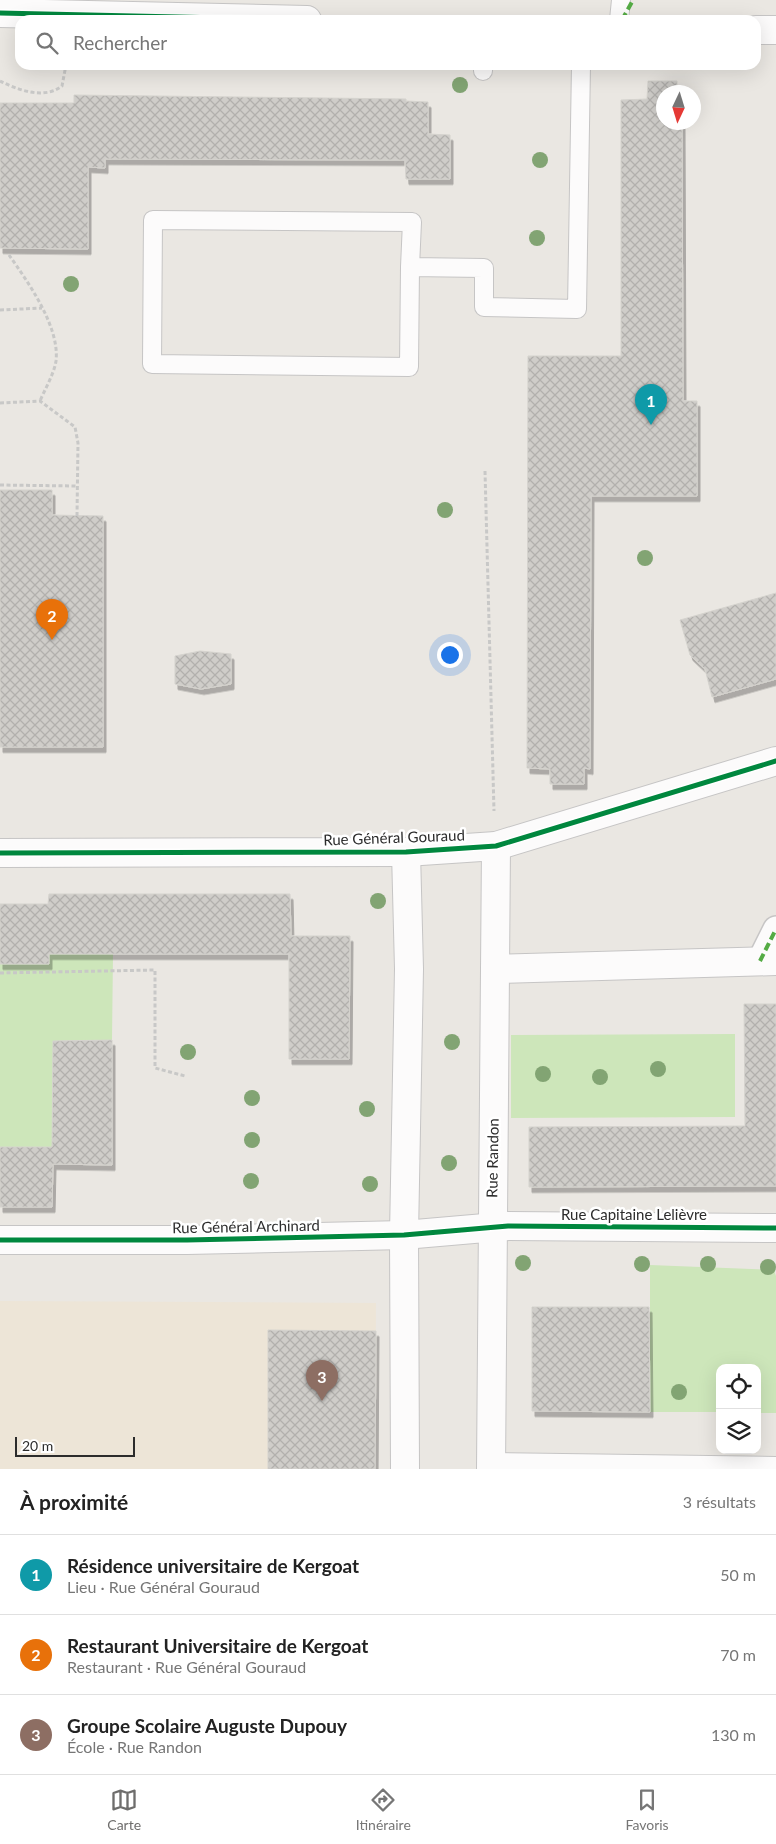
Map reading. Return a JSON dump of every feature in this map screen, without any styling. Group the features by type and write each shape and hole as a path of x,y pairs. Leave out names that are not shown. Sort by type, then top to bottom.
{"street":[{"path":"0,13 88,15"},
{"path":"761,30 776,30"},
{"name":"Rue Général Gouraud","path":"0,853 406,852 496,846 776,761"},
{"name":"Rue Randon","path":"491,1465 496,846"},
{"path":"405,1469 404,1235 409,969 406,852"},
{"path":"495,969 768,961 776,929"},
{"name":"Rue Général Archinard","path":"0,1240 187,1240 404,1235 492,1227"},
{"name":"Rue Capitaine Lelièvre","path":"492,1227 776,1228"}],"lane":[{"path":"620,15 621,0"},
{"path":"410,267 484,268 484,307 577,309 581,70"},
{"path":"154,220 412,222 410,267 409,367 152,364 154,220"},
{"path":"491,1465 776,1466"}],"path":[{"path":"0,80 23,92 56,91 62,86 65,70"},
{"path":"9,255 42,308 54,341 56,361 40,401"},
{"path":"0,310 42,308"},
{"path":"0,403 40,401 75,427 78,443 77,516"},
{"path":"485,471 496,846"},
{"path":"0,485 78,486"},
{"path":"0,973 155,970 156,1068 185,1076"}],"shaded area":[{"path":"0,1301 376,1303 375,1469 0,1469"}],"green space":[{"path":"49,954 113,954 112,1040 53,1041 52,1147 0,1147 0,964 49,964"},
{"path":"735,1034 735,1117 511,1118 511,1035"},
{"path":"650,1265 774,1270 776,1276 776,1413 761,1413 761,1364 716,1364 716,1412 650,1412"}],"building":[{"path":"648,81 677,81 677,85 656,85 656,130 682,130 683,401 697,401 697,496 591,496 590,769 584,768 584,784 550,784 550,769 527,768 528,356 621,356 621,100 647,99"},
{"path":"74,95 406,99 406,101 428,102 428,134 450,135 450,179 406,179 405,160 105,159 105,168 88,167 88,249 0,248 0,103 74,103"},
{"path":"0,490 52,490 52,515 103,516 103,747 0,747"},
{"path":"776,593 776,679 712,697 705,669 690,655 680,620"},
{"path":"200,651 231,654 231,684 201,689 175,684 175,656"},
{"path":"49,894 290,894 291,936 350,936 349,1059 289,1059 289,954 49,954 49,964 0,964 0,904 48,904"},
{"path":"744,1004 776,1004 776,1186 529,1187 529,1127 745,1126"},
{"path":"112,1040 112,1165 53,1164 52,1207 0,1207 0,1147 52,1147 53,1041"},
{"path":"532,1307 649,1307 650,1412 532,1411"},
{"path":"268,1330 376,1331 375,1469 268,1469"}],"marked path":[{"path":"625,15 633,0"},
{"path":"760,961 776,929"}],"cycle path":[{"path":"0,13 88,15"},
{"path":"0,853 406,852 496,846 776,761"},
{"path":"0,1240 187,1240 404,1235 508,1226 776,1228"}],"place":[{"name":"Résidence universitaire de Kergoat","path":"651,425"},
{"name":"Restaurant Universitaire de Kergoat","path":"52,640"},
{"name":"Groupe Scolaire Auguste Dupouy","path":"322,1401"}]}
